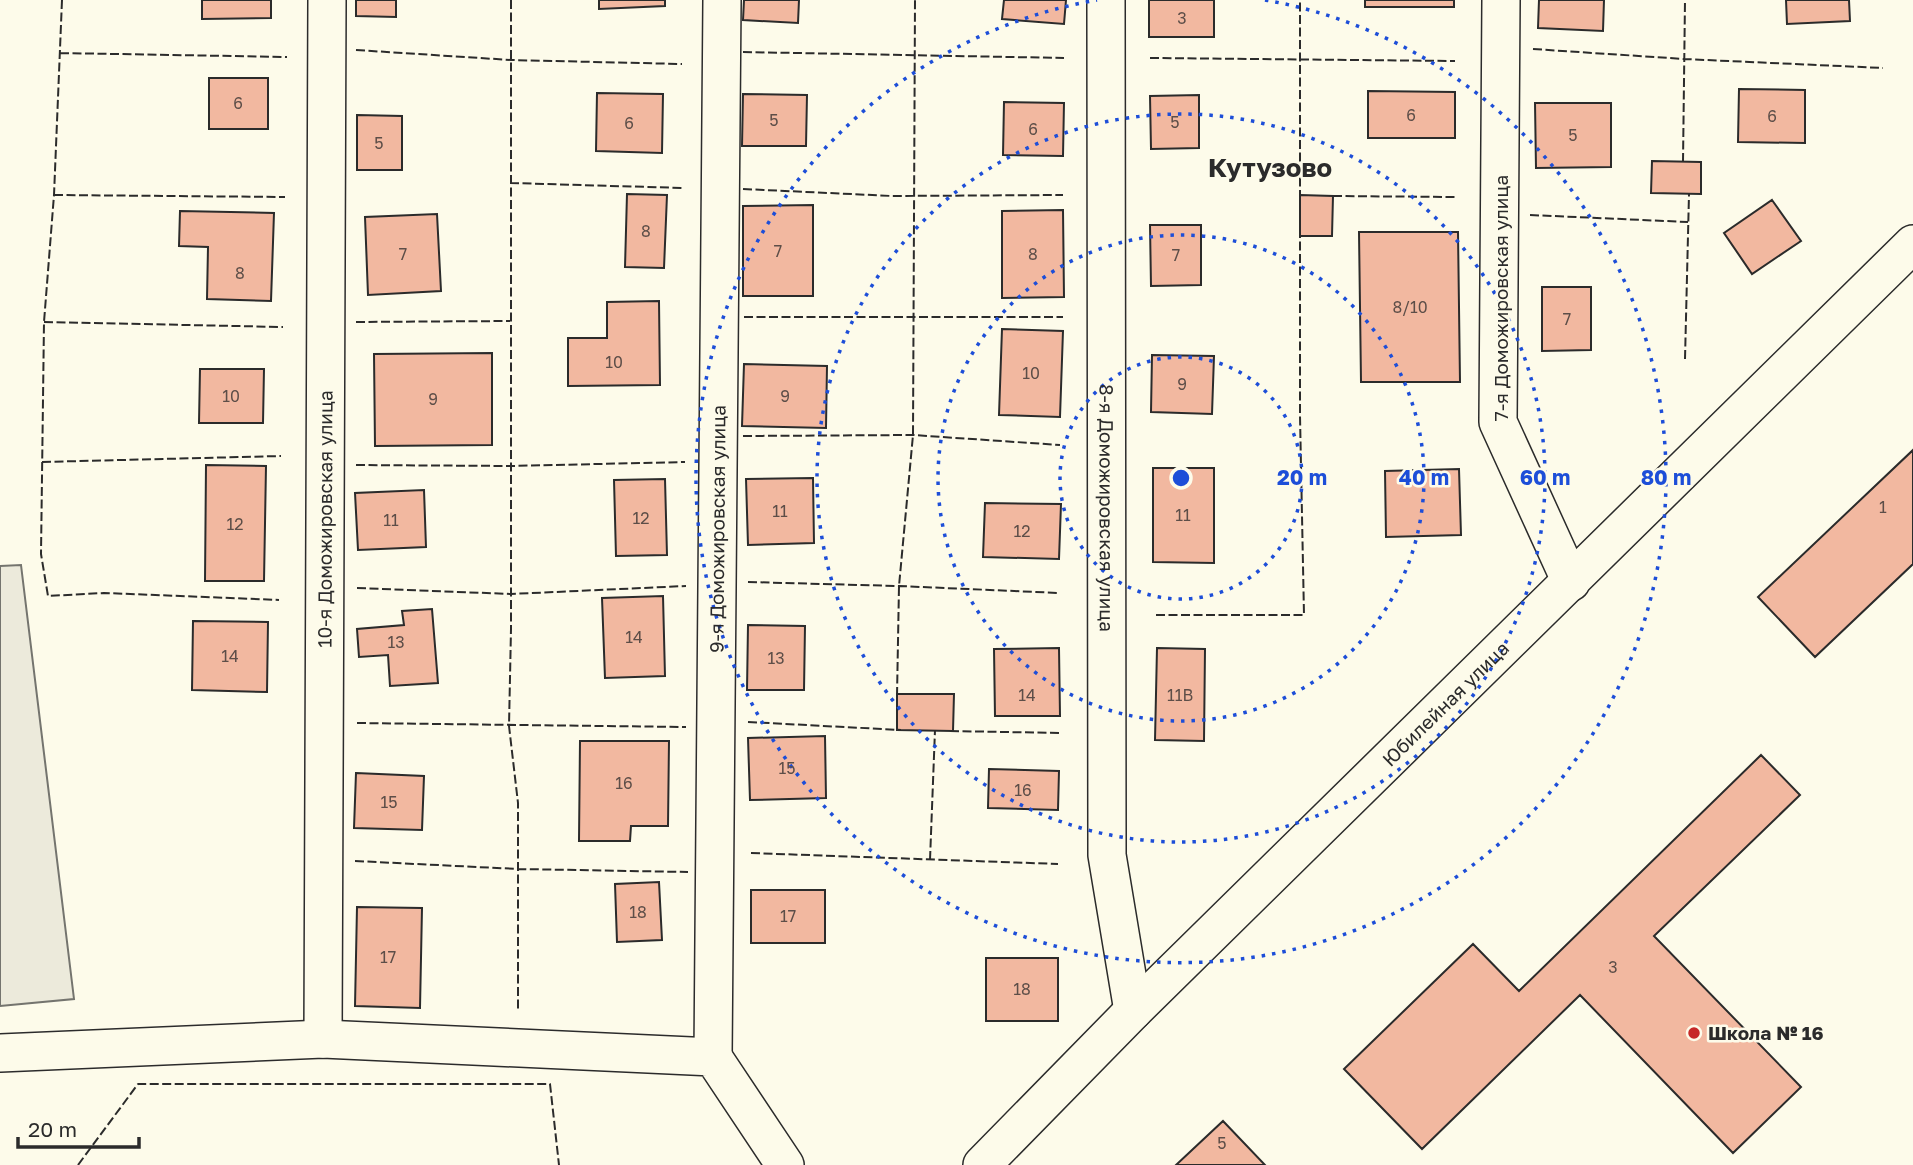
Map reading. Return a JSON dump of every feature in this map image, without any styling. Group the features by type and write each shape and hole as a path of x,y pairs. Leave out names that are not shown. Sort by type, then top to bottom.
{"street":[{"name":"10-я Доможировская улица","path":"323,1039 327,0"},
{"name":"9-я Доможировская улица","path":"713,1057 722,0"},
{"name":"8-я Доможировская улица","path":"1106,0 1107,855 1133,1012"},
{"name":"7-я Доможировская улица","path":"1501,0 1499,422 1571,582"},
{"name":"Юбилейная улица","path":"982,1165 1133,1012 1913,244"},
{"path":"0,1053 323,1039 713,1057 785,1165"}],"shaded area":[{"path":"21,565 74,999 0,1006 0,566"}],"building":[{"path":"202,0 271,0 271,18 202,19"},
{"path":"356,0 396,0 396,17 356,16"},
{"path":"599,0 665,0 665,6 599,9"},
{"path":"744,0 799,0 798,23 743,20"},
{"path":"1004,0 1066,0 1064,24 1002,19"},
{"path":"1149,0 1214,0 1214,37 1149,37"},
{"path":"1365,0 1454,0 1454,7 1365,7"},
{"path":"1539,0 1604,0 1603,31 1538,28"},
{"path":"1786,0 1849,0 1850,21 1787,24"},
{"path":"209,78 268,78 268,129 209,129"},
{"path":"1739,89 1805,90 1805,143 1738,142"},
{"path":"1368,91 1455,92 1455,138 1368,138"},
{"path":"597,93 663,94 662,153 596,151"},
{"path":"743,94 807,95 806,146 742,146"},
{"path":"1199,95 1199,148 1151,149 1150,96"},
{"path":"1004,102 1064,103 1063,156 1003,155"},
{"path":"1535,103 1611,103 1611,167 1536,168"},
{"path":"357,115 402,116 402,170 357,170"},
{"path":"1652,161 1701,162 1701,194 1651,193"},
{"path":"627,194 667,195 664,268 625,267"},
{"path":"1300,195 1333,196 1332,236 1300,236"},
{"path":"1772,200 1801,241 1752,274 1724,233"},
{"path":"813,205 813,296 743,296 743,206"},
{"path":"1063,210 1064,297 1002,298 1002,211"},
{"path":"180,211 274,213 271,301 207,299 208,247 179,246"},
{"path":"437,214 441,291 368,295 365,217"},
{"path":"1150,225 1201,225 1201,285 1151,286"},
{"path":"1359,232 1458,232 1460,382 1361,382"},
{"path":"1542,287 1591,287 1591,350 1542,351"},
{"path":"659,301 660,385 568,386 568,338 607,338 607,302"},
{"path":"1002,329 1063,331 1060,417 999,415"},
{"path":"492,353 492,445 375,446 374,354"},
{"path":"1152,355 1214,356 1212,414 1151,412"},
{"path":"744,364 827,366 826,428 742,426"},
{"path":"200,369 264,369 263,423 199,423"},
{"path":"1913,450 1913,564 1815,657 1758,597"},
{"path":"206,465 266,466 264,581 205,581"},
{"path":"1153,468 1214,468 1214,563 1153,562"},
{"path":"1459,469 1461,535 1386,537 1385,471"},
{"path":"813,478 814,543 748,545 746,479"},
{"path":"665,479 667,555 616,556 614,480"},
{"path":"424,490 426,547 358,550 355,493"},
{"path":"985,503 1061,504 1059,559 983,557"},
{"path":"663,596 665,676 605,678 602,598"},
{"path":"432,609 438,683 390,686 388,655 359,657 357,629 404,625 402,611"},
{"path":"193,621 268,622 267,692 192,690"},
{"path":"748,625 805,626 804,690 747,690"},
{"path":"1059,648 1060,716 995,716 994,649"},
{"path":"1157,648 1205,649 1204,741 1155,740"},
{"path":"897,694 954,694 953,731 897,730"},
{"path":"825,736 826,798 750,800 748,738"},
{"path":"580,741 669,741 668,826 631,826 630,841 579,841"},
{"path":"1761,755 1800,795 1654,936 1801,1087 1733,1153 1580,995 1422,1149 1344,1069 1473,944 1519,991"},
{"path":"989,769 1059,771 1058,810 988,808"},
{"path":"356,773 424,776 422,830 354,828"},
{"path":"659,882 662,940 617,942 615,884"},
{"path":"751,890 825,890 825,943 751,943"},
{"path":"357,907 422,908 420,1008 355,1006"},
{"path":"986,958 1058,958 1058,1021 986,1021"},
{"path":"1223,1121 1265,1165 1176,1165"}],"fence":[{"path":"62,0 54,195 44,322 41,554 48,596 104,593 279,600"},
{"path":"511,0 509,726 518,803 518,1009"},
{"path":"897,696 899,586 913,435 915,0"},
{"path":"1300,0 1300,199"},
{"path":"1683,162 1685,0"},
{"path":"1533,49 1883,68"},
{"path":"356,50 511,60 682,64"},
{"path":"743,52 1064,58"},
{"path":"60,53 287,57"},
{"path":"1150,58 1455,61"},
{"path":"510,183 683,188"},
{"path":"743,189 892,196 1063,195"},
{"path":"1685,359 1689,194"},
{"path":"54,195 285,197"},
{"path":"1333,196 1456,197"},
{"path":"1530,215 1688,222"},
{"path":"1156,615 1304,615 1300,231"},
{"path":"744,317 1063,317"},
{"path":"356,322 510,321"},
{"path":"44,322 283,327"},
{"path":"743,436 913,435 1060,445"},
{"path":"42,462 281,456"},
{"path":"356,465 511,466 685,462"},
{"path":"748,582 1059,593"},
{"path":"357,588 511,594 686,586"},
{"path":"748,722 901,730"},
{"path":"357,723 686,727"},
{"path":"930,860 935,730"},
{"path":"950,731 1060,733"},
{"path":"751,853 1058,864"},
{"path":"355,861 518,869 688,872"},
{"path":"78,1165 138,1084 550,1084 559,1165"}],"place":[{"name":"Школа № 16","path":"1694,1033"}],"district":[{"name":"Кутузово","path":"1270,168"}]}
